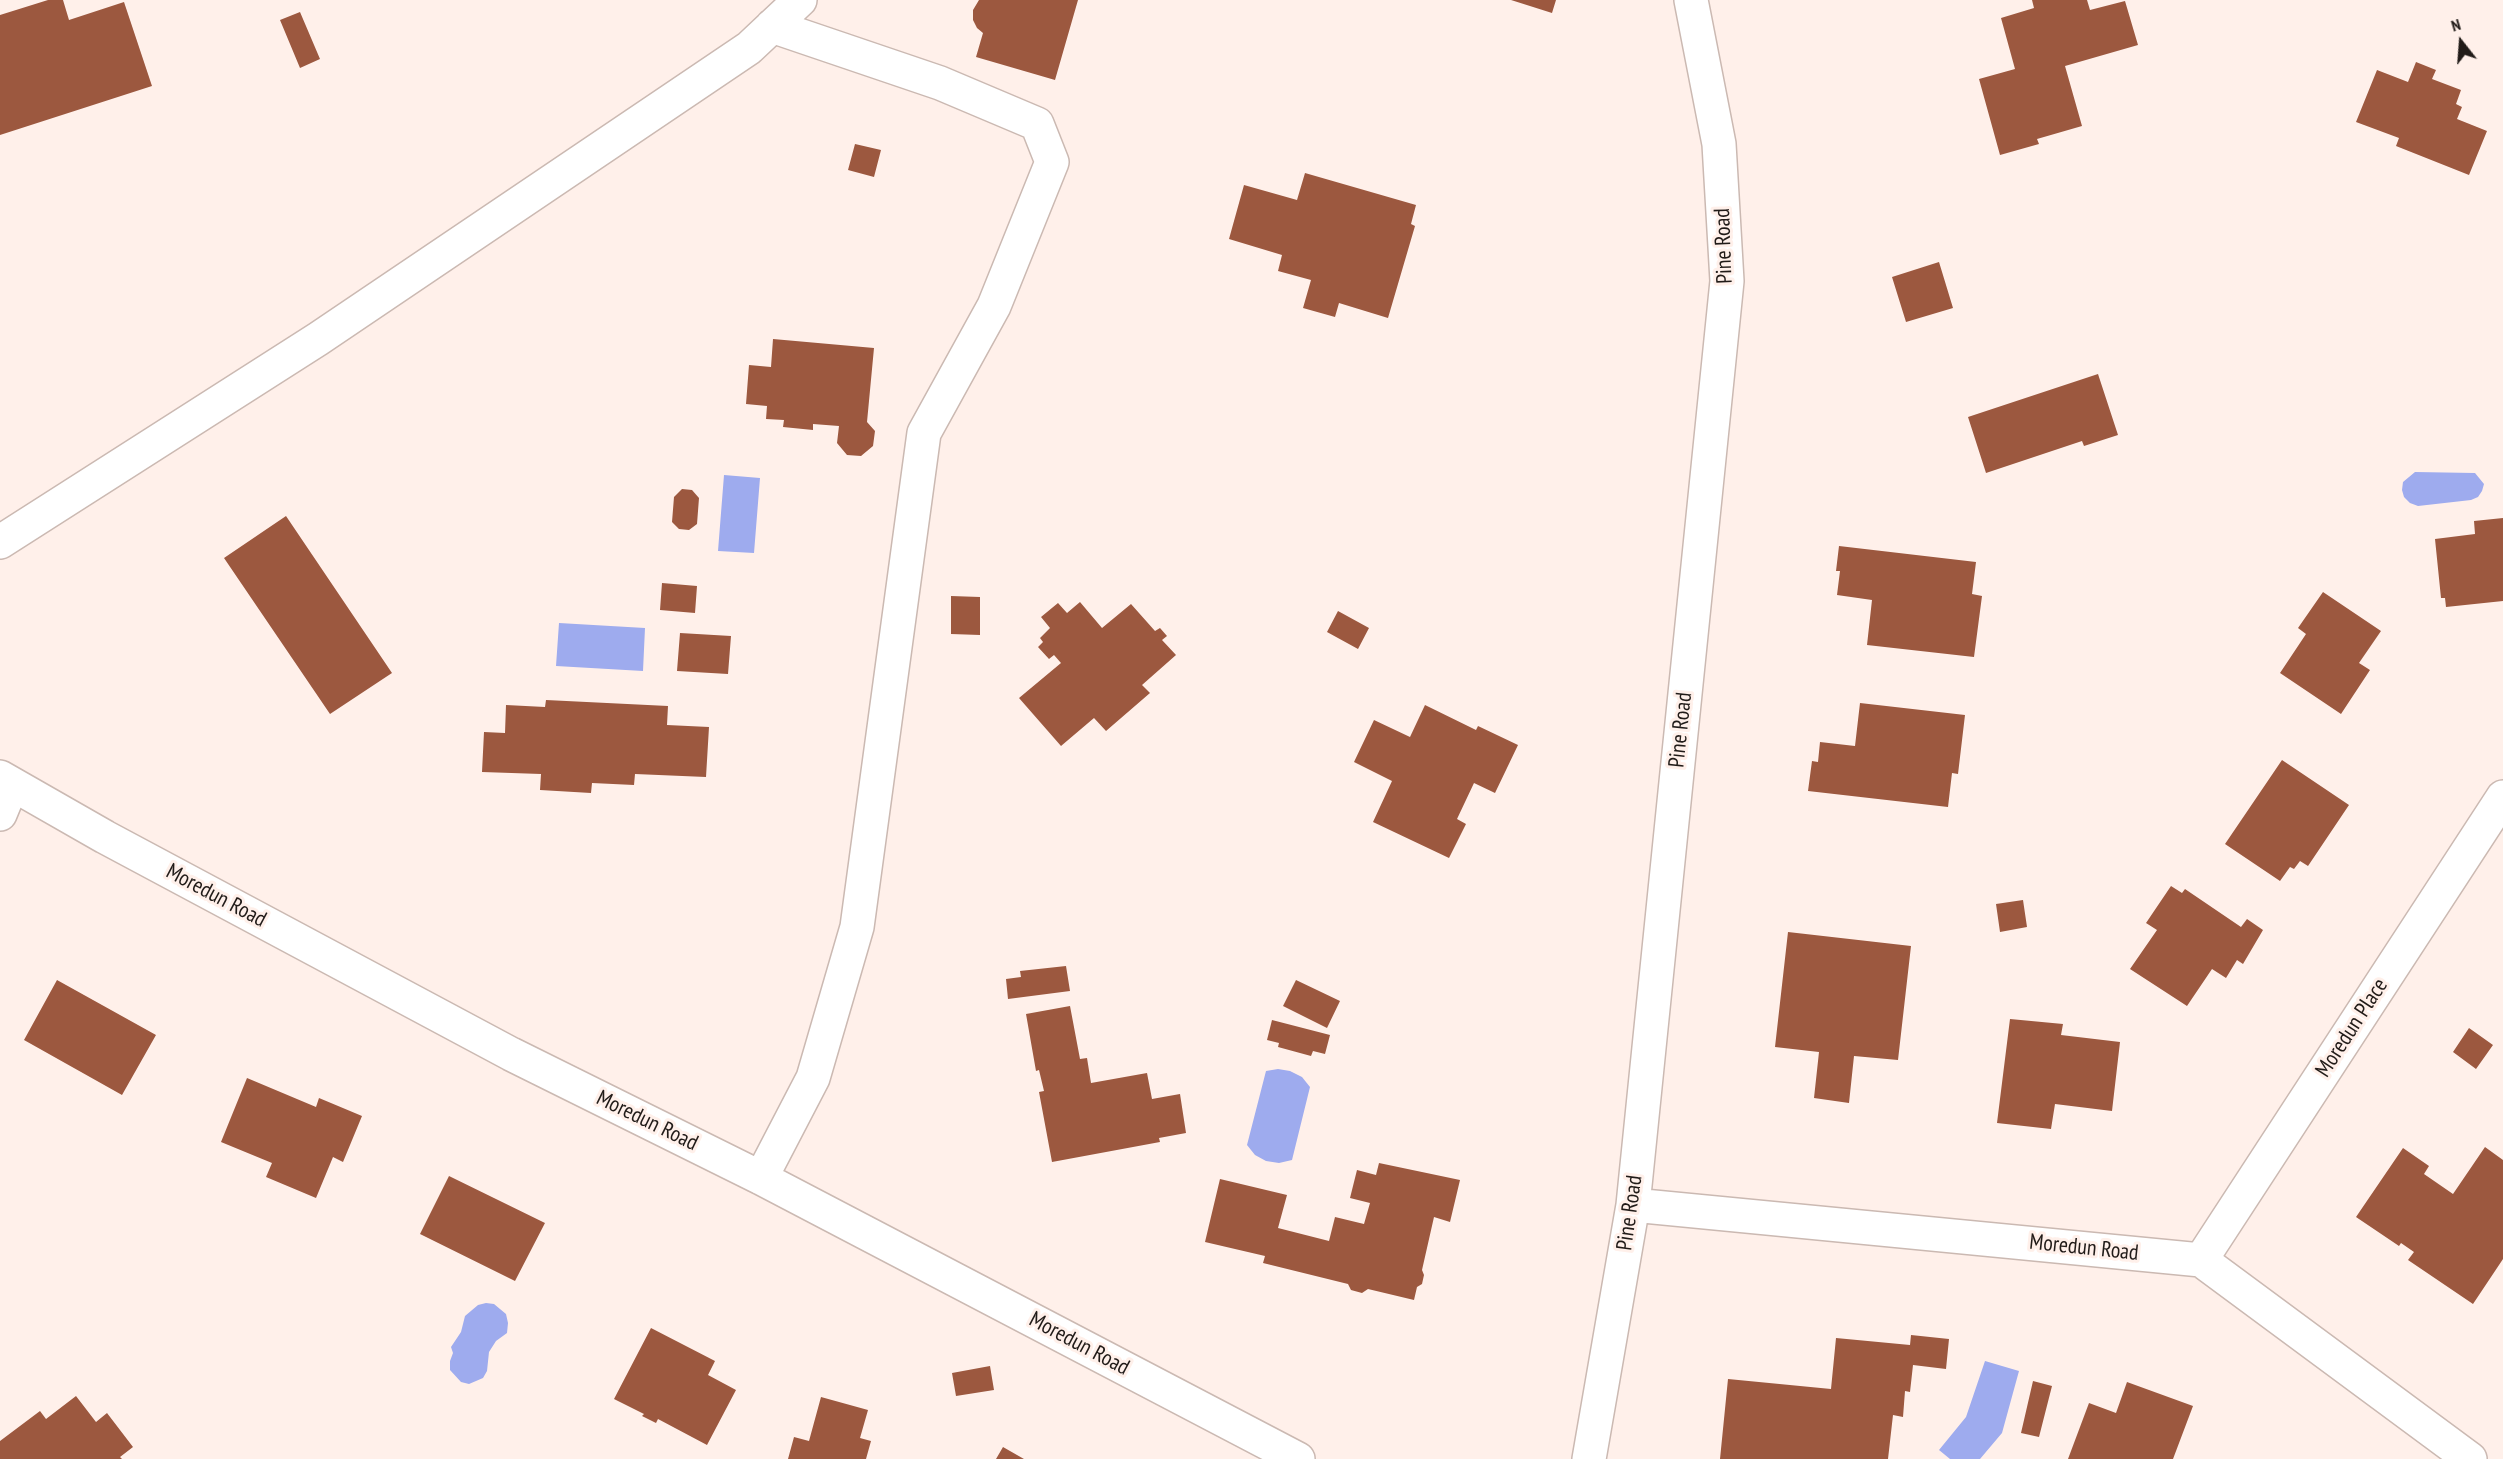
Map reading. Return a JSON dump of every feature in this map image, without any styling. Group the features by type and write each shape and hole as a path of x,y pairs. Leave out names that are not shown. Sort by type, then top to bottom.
{"street":[{"path":"0,542 328,332 739,54 800,0"},
{"name":"Pine Road","path":"1589,1459 1633,1204 1727,281 1719,144 1691,0"},
{"path":"760,1178 813,1078 857,927 924,433 994,306 1052,162 1037,124 940,83 772,26"},
{"name":"Moredun Road","path":"4,792 511,1054 760,1178 1298,1459"},
{"name":"Moredun Place","path":"2200,1260 2503,797"},
{"name":"Moredun Road","path":"1633,1204 2200,1260"},
{"path":"2200,1260 2470,1459"}],"water":[{"path":"2415,472 2475,473 2484,484 2478,497 2471,500 2418,506 2410,503 2404,497 2402,490 2403,482"},
{"path":"724,475 760,478 754,553 718,551"},
{"path":"559,623 645,628 643,671 556,666"},
{"path":"1278,1069 1290,1071 1302,1077 1310,1087 1292,1160 1279,1163 1266,1161 1255,1155 1247,1145 1266,1071"},
{"path":"494,1304 506,1314 507,1333 496,1341 489,1352 487,1371 483,1378 469,1384 461,1382 450,1370 453,1353 451,1347 461,1332 465,1316 478,1305"},
{"path":"1985,1361 2019,1371 2002,1433 1980,1459 1950,1459 1939,1450 1966,1417"}],"building":[{"path":"48,0 63,0 69,20 124,2 152,86 0,135 0,15"},
{"path":"979,0 1078,0 1055,80 976,57 983,33 973,20 973,10"},
{"path":"1511,0 1556,0 1552,13"},
{"path":"2032,0 2087,0 2090,10 2125,1 2138,45 2065,66 2082,126 2037,139 2039,144 2000,155 1979,79 2015,69 2001,18 2034,8"},
{"path":"300,12 320,59 300,68 280,20"},
{"path":"2416,62 2436,70 2432,79 2461,90 2456,104 2462,107 2457,119 2487,131 2469,175 2396,146 2399,138 2356,122 2377,70 2408,82"},
{"path":"855,144 881,150 874,177 848,170"},
{"path":"1305,173 1416,205 1411,224 1415,226 1388,318 1339,303 1335,317 1303,308 1311,280 1278,271 1282,255 1229,239 1244,185 1297,200"},
{"path":"1939,262 1953,308 1906,322 1892,277"},
{"path":"773,339 874,348 867,422 875,431 873,446 861,456 847,455 837,443 839,426 813,424 813,430 783,427 784,420 766,419 767,406 746,404 749,365 771,367"},
{"path":"2098,374 2118,435 2084,446 2082,441 1986,473 1968,417"},
{"path":"682,489 692,490 699,498 697,524 689,530 679,529 672,522 674,497"},
{"path":"286,516 392,673 330,714 224,558"},
{"path":"2503,518 2503,601 2446,607 2445,598 2441,598 2435,539 2475,534 2474,521"},
{"path":"1839,546 1976,562 1972,594 1982,596 1974,657 1867,645 1872,600 1837,595 1840,571 1836,571"},
{"path":"662,583 697,586 695,613 660,610"},
{"path":"2323,592 2381,631 2359,663 2370,670 2341,714 2280,673 2306,634 2298,628"},
{"path":"951,596 980,597 980,635 951,634"},
{"path":"1080,602 1102,628 1131,604 1155,631 1160,628 1167,636 1162,640 1176,655 1142,685 1150,693 1106,731 1094,718 1061,746 1019,698 1061,663 1054,655 1049,659 1038,647 1043,642 1040,638 1050,628 1041,617 1058,603 1067,613"},
{"path":"1338,611 1369,628 1358,649 1327,632"},
{"path":"680,633 731,636 728,674 677,671"},
{"path":"546,700 668,706 667,725 709,727 706,777 635,774 634,785 592,783 591,793 540,790 541,774 482,772 484,732 505,733 506,705 545,707"},
{"path":"1860,703 1965,715 1958,774 1952,773 1948,807 1808,791 1812,761 1818,762 1820,742 1855,746"},
{"path":"1425,705 1476,730 1478,726 1518,745 1495,793 1474,783 1457,819 1466,824 1449,858 1373,822 1392,781 1354,762 1374,720 1410,737"},
{"path":"2282,760 2349,805 2308,866 2300,861 2294,869 2290,867 2280,881 2225,844"},
{"path":"2171,886 2182,893 2185,889 2241,927 2247,919 2263,930 2243,964 2237,960 2226,978 2212,969 2187,1006 2130,969 2157,930 2146,923"},
{"path":"2023,900 2027,927 2000,932 1996,904"},
{"path":"1788,932 1911,946 1898,1060 1854,1056 1849,1103 1814,1098 1819,1052 1775,1047"},
{"path":"1066,966 1070,991 1008,999 1006,979 1021,977 1020,971"},
{"path":"57,980 156,1035 122,1095 24,1040"},
{"path":"1296,980 1340,1001 1327,1028 1283,1006"},
{"path":"1070,1006 1080,1059 1087,1058 1091,1083 1147,1073 1152,1099 1180,1094 1186,1133 1159,1138 1160,1142 1052,1162 1039,1092 1044,1091 1039,1070 1036,1071 1026,1014"},
{"path":"2010,1019 2063,1024 2061,1035 2120,1042 2112,1111 2055,1104 2051,1129 1997,1123"},
{"path":"1272,1020 1330,1035 1325,1054 1313,1051 1311,1056 1278,1047 1279,1043 1267,1040"},
{"path":"2469,1028 2493,1045 2476,1069 2453,1052"},
{"path":"247,1078 316,1107 319,1098 362,1116 343,1162 333,1157 316,1198 266,1177 272,1163 221,1142"},
{"path":"2485,1147 2503,1160 2503,1259 2473,1304 2408,1260 2414,1252 2401,1243 2399,1246 2356,1217 2403,1148 2429,1166 2424,1174 2453,1194"},
{"path":"1379,1163 1460,1180 1450,1222 1434,1217 1422,1270 1424,1275 1422,1284 1417,1287 1414,1300 1368,1289 1362,1293 1351,1290 1348,1284 1263,1263 1265,1256 1205,1242 1220,1179 1287,1195 1278,1228 1329,1241 1335,1217 1364,1224 1370,1203 1350,1198 1357,1170 1376,1175"},
{"path":"449,1176 545,1223 515,1281 420,1234"},
{"path":"651,1328 715,1361 708,1375 736,1390 707,1445 658,1419 656,1423 642,1416 644,1414 614,1399"},
{"path":"1911,1335 1949,1339 1946,1369 1913,1365 1910,1392 1905,1391 1903,1417 1893,1415 1888,1459 1720,1459 1728,1379 1831,1389 1836,1338 1910,1345"},
{"path":"990,1366 994,1390 956,1396 952,1373"},
{"path":"2033,1381 2052,1386 2039,1437 2021,1433"},
{"path":"2127,1382 2193,1406 2173,1459 2068,1459 2089,1403 2116,1413"},
{"path":"76,1396 96,1422 107,1413 133,1447 120,1457 122,1459 0,1459 0,1441 40,1411 46,1419"},
{"path":"821,1397 868,1410 860,1438 871,1441 866,1459 788,1459 794,1437 809,1441"},
{"path":"1003,1447 1024,1459 996,1459"}]}
